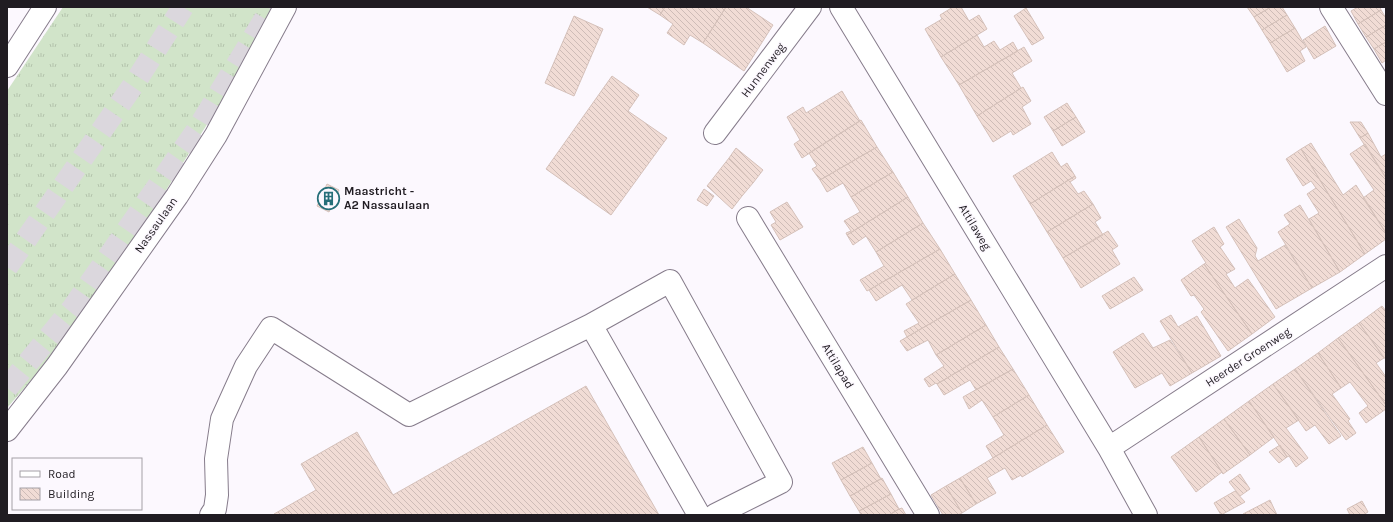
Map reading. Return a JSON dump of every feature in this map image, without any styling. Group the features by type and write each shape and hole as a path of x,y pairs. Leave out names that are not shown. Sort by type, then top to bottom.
{"street":[{"path":"7,66 45,7"},
{"name":"Nassaulaan","path":"7,430 58,366 177,196 216,135 285,7"},
{"name":"Hunnenweg","path":"715,133 810,7"},
{"name":"Attilaweg","path":"841,7 1109,448 1144,514"},
{"path":"1331,7 1386,94"},
{"name":"Attilapad","path":"748,218 928,515"},
{"name":"Heerder Groenweg","path":"1109,448 1386,266"},
{"path":"211,515 215,509 217,495 216,459 222,419 246,366 271,328 409,415 591,325 670,281 781,482 715,515"},
{"path":"591,325 699,515"}],"green space":[{"path":"63,7 276,7 262,36 158,203 60,347 7,408 7,91"}],"building":[{"path":"647,7 665,7 660,15"},
{"path":"665,7 726,7 703,43 690,35 684,45 667,33 673,24 660,15"},
{"path":"726,7 746,7 773,25 744,71 703,43"},
{"path":"953,7 961,7 969,21 979,15 987,29 941,57 925,29 942,19 940,15"},
{"path":"1247,7 1271,7 1254,17"},
{"path":"1271,7 1282,7 1287,15 1262,30 1254,17"},
{"path":"1358,7 1380,7 1381,10 1358,24 1351,11"},
{"path":"1026,8 1044,38 1032,45 1014,16"},
{"path":"1381,10 1386,18 1386,25 1366,37 1358,24"},
{"path":"1287,15 1295,28 1270,43 1262,30"},
{"path":"574,16 603,29 574,96 545,83"},
{"path":"1386,25 1386,42 1374,49 1366,37"},
{"path":"1325,26 1336,46 1314,59 1303,40"},
{"path":"1295,28 1306,47 1300,51 1305,61 1287,72 1270,43"},
{"path":"977,35 984,47 994,41 1000,50 1013,42 1018,51 959,85 941,57"},
{"path":"1386,42 1386,60 1382,63 1374,49"},
{"path":"1024,47 1032,61 1012,73 1021,88 977,116 959,85"},
{"path":"612,76 639,95 628,111 667,138 611,215 546,169"},
{"path":"1023,87 1031,101 1022,107 1031,124 1013,135 1011,131 993,142 977,116"},
{"path":"842,91 860,121 802,158 794,144 800,140 787,117 803,107 806,113"},
{"path":"1067,103 1076,117 1053,131 1044,117"},
{"path":"1076,117 1085,132 1062,146 1053,131"},
{"path":"861,120 877,147 820,180 812,169 817,166 809,153"},
{"path":"1350,122 1361,122 1368,133 1360,138"},
{"path":"1368,133 1381,157 1386,154 1386,178 1360,138"},
{"path":"1311,143 1343,195 1356,185 1386,233 1386,239 1365,254 1301,149"},
{"path":"1365,144 1386,178 1386,233 1363,198 1374,190 1350,154"},
{"path":"877,147 893,172 851,197 843,183 827,192 820,180"},
{"path":"736,148 763,170 753,183 729,158"},
{"path":"1301,149 1365,254 1340,272 1309,219 1319,213 1307,194 1316,188 1311,181 1303,186 1286,159"},
{"path":"1052,152 1061,167 1067,163 1075,176 1030,204 1013,176"},
{"path":"729,158 753,183 742,196 718,172"},
{"path":"718,172 742,196 732,209 707,186"},
{"path":"893,172 908,197 847,235 846,233 851,231 844,221 860,212 851,197"},
{"path":"1075,176 1076,178 1070,182 1078,194 1084,191 1093,204 1047,232 1030,204"},
{"name":"Maastricht - A2 Nassaulaan","path":"327,184 339,190 329,212 317,206"},
{"path":"704,189 714,196 707,206 697,200"},
{"path":"908,197 923,223 876,252 866,236 853,245 847,235"},
{"path":"787,202 803,227 780,240 771,225 776,222 770,212"},
{"path":"1093,204 1101,218 1095,222 1103,235 1063,258 1047,232"},
{"path":"1300,205 1340,272 1312,288 1278,232 1290,224 1284,215"},
{"path":"1239,219 1257,248 1255,256 1258,261 1285,245 1312,288 1276,309 1226,227"},
{"path":"923,223 940,249 867,291 860,280 884,266 876,252"},
{"path":"1214,227 1224,244 1220,247 1235,269 1226,274 1235,288 1248,279 1275,317 1252,334 1204,264 1206,263 1192,241"},
{"path":"1108,231 1118,246 1112,250 1120,264 1081,288 1063,258"},
{"path":"940,249 955,274 912,300 902,285 876,301 869,290"},
{"path":"1204,264 1252,334 1228,351 1201,312 1204,309 1194,295 1191,296 1181,280"},
{"path":"955,274 971,300 907,337 904,331 919,323 906,304"},
{"path":"1134,277 1143,290 1110,309 1102,296"},
{"path":"971,300 986,325 936,355 928,340 907,351 900,341"},
{"path":"1382,306 1386,311 1386,360 1359,323"},
{"path":"1171,315 1178,327 1197,316 1221,356 1192,373 1160,321"},
{"path":"1359,323 1384,358 1376,363 1386,377 1386,405 1338,338"},
{"path":"986,325 999,347 937,384 936,383 929,387 924,379 944,366 936,355"},
{"path":"1143,333 1153,348 1170,340 1192,373 1170,386 1162,373 1135,388 1113,352"},
{"path":"1338,338 1386,405 1386,409 1366,423 1359,413 1368,406 1350,382 1341,388 1318,353"},
{"path":"999,347 1013,369 976,390 970,380 944,395 937,384"},
{"path":"1318,353 1341,388 1332,394 1350,419 1348,421 1356,433 1346,440 1295,369"},
{"path":"1013,369 1029,395 993,417 982,400 969,409 963,397"},
{"path":"1295,369 1341,436 1329,444 1315,425 1306,431 1273,384"},
{"path":"1273,384 1299,420 1286,428 1308,458 1296,467 1289,456 1287,457 1249,401"},
{"path":"586,386 659,515 274,514 316,490 301,464 357,432 393,495"},
{"path":"1029,395 1047,425 993,458 986,446 1004,435 993,417"},
{"path":"1249,401 1274,437 1250,455 1224,419"},
{"path":"1224,419 1250,455 1223,474 1199,437"},
{"path":"1047,425 1064,452 1022,477 1021,475 1012,480 1005,468 987,478 996,493 976,504 960,478"},
{"path":"1199,437 1222,472 1196,492 1171,457"},
{"path":"1280,445 1287,457 1279,463 1269,452"},
{"path":"863,447 872,463 841,480 832,463"},
{"path":"872,463 881,479 850,496 841,480"},
{"path":"1240,474 1250,489 1240,496 1229,482"},
{"path":"882,478 891,494 859,511 850,496"},
{"path":"960,478 976,504 962,513 946,486"},
{"path":"946,486 962,513 958,515 943,515 931,495"},
{"path":"1235,491 1245,502 1221,515 1214,503"},
{"path":"891,494 899,509 889,515 861,515 859,511"},
{"path":"1270,500 1277,515 1243,515 1243,514"},
{"path":"1362,501 1368,512 1363,515 1350,515 1347,509"},
{"path":"902,508 906,515 889,515 899,509"}],"tunnel":[{"path":"7,267 136,81 183,7"},
{"path":"7,388 72,309 197,130 272,7"}],"place":[{"name":"Maastricht - A2 Nassaulaan","path":"328,198"}]}
